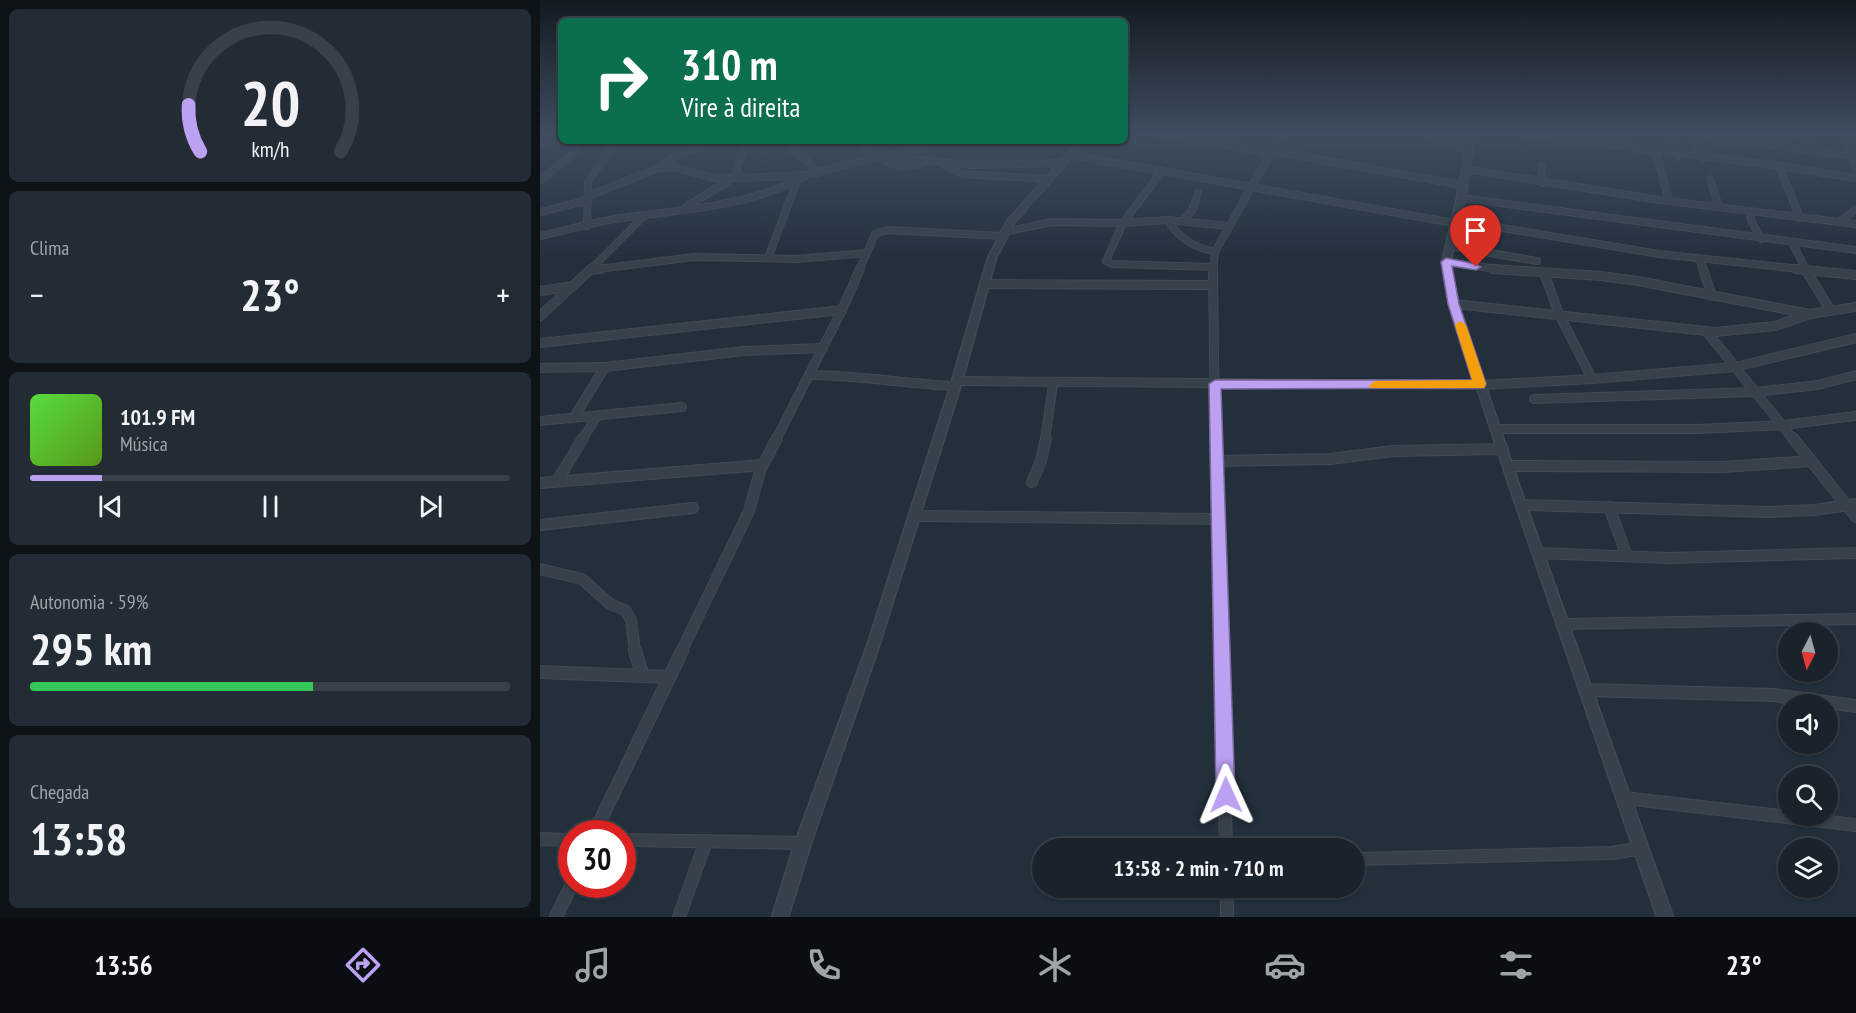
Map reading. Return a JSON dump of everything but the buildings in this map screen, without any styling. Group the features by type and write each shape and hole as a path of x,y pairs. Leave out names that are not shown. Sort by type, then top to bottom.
{"street":[{"path":"587,226 588,182 591,177"},
{"path":"540,212 588,198 638,177"},
{"path":"709,177 768,177"},
{"path":"540,236 563,229 766,195 803,177"},
{"path":"1011,177 1050,179"},
{"path":"1158,177 1123,223 1106,259 1107,263 1213,267"},
{"path":"1195,177 1700,260 1856,275"},
{"path":"1226,838 1212,285 1215,252 1258,177"},
{"path":"1415,177 1462,185"},
{"path":"1464,177 1446,262 1454,304 1521,505 1665,917"},
{"path":"1508,177 1750,212 1856,224"},
{"path":"1542,177 1542,183"},
{"path":"1662,177 1669,201"},
{"path":"1783,177 1800,218"},
{"path":"711,193 714,186 713,178"},
{"path":"681,209 733,178"},
{"path":"780,917 803,843 873,646 956,384 984,284 1003,234 1050,179"},
{"path":"1710,179 1719,207"},
{"path":"768,258 797,181"},
{"path":"1182,221 1192,211 1198,193"},
{"path":"1461,198 1856,250"},
{"path":"1839,222 1856,209"},
{"path":"1750,212 1751,220 1761,239"},
{"path":"540,316 645,215"},
{"path":"601,820 749,511 763,465 842,310 875,234 887,230 1003,234 1052,222 1123,223 1168,220 1229,226"},
{"path":"1168,220 1179,237 1190,244 1215,252"},
{"path":"1792,242 1805,269 1831,311"},
{"path":"1449,246 1538,261"},
{"path":"590,270 694,257 803,258 867,253"},
{"path":"1700,260 1712,296"},
{"path":"1446,262 1503,270 1601,276 1810,314"},
{"path":"1544,273 1559,314 1592,379"},
{"path":"984,284 1212,285"},
{"path":"540,291 573,286"},
{"path":"1454,304 1707,332 1775,326 1810,314 1856,307"},
{"path":"540,343 842,310"},
{"path":"1707,332 1811,461 1851,504 1856,517"},
{"path":"809,375 846,375 905,384 1480,384 1592,379 1735,367 1856,338"},
{"path":"540,368 605,367 744,351 823,348"},
{"path":"574,417 605,367"},
{"path":"1534,399 1756,392 1818,385 1856,375"},
{"path":"1032,483 1036,477 1043,448 1053,384"},
{"path":"540,421 682,407"},
{"path":"557,481 597,416"},
{"path":"1496,429 1619,431 1783,425 1856,416"},
{"path":"1217,461 1330,459 1393,451 1503,449"},
{"path":"1509,466 1723,468 1811,461"},
{"path":"540,483 763,465"},
{"path":"1521,505 1769,512 1815,510 1851,504"},
{"path":"1609,507 1627,556"},
{"path":"540,525 693,508"},
{"path":"914,516 1218,519"},
{"path":"1538,553 1669,558 1856,553"},
{"path":"540,569 582,579 610,604 625,610 631,620 635,653 643,676"},
{"path":"1563,624 1856,619"},
{"path":"540,672 669,677"},
{"path":"1586,690 1773,695 1855,708"},
{"path":"1624,798 1856,825"},
{"path":"540,839 558,840"},
{"path":"636,840 803,843"},
{"path":"679,917 706,841"},
{"path":"1365,859 1612,854 1642,849"},
{"path":"556,917 565,898"},
{"path":"1227,898 1227,917"}],"slow traffic":[{"path":"1375,385 1480,384 1460,325"}],"route":[{"path":"1226,795 1215,384 1480,384 1454,304 1446,262 1476,267"}]}
